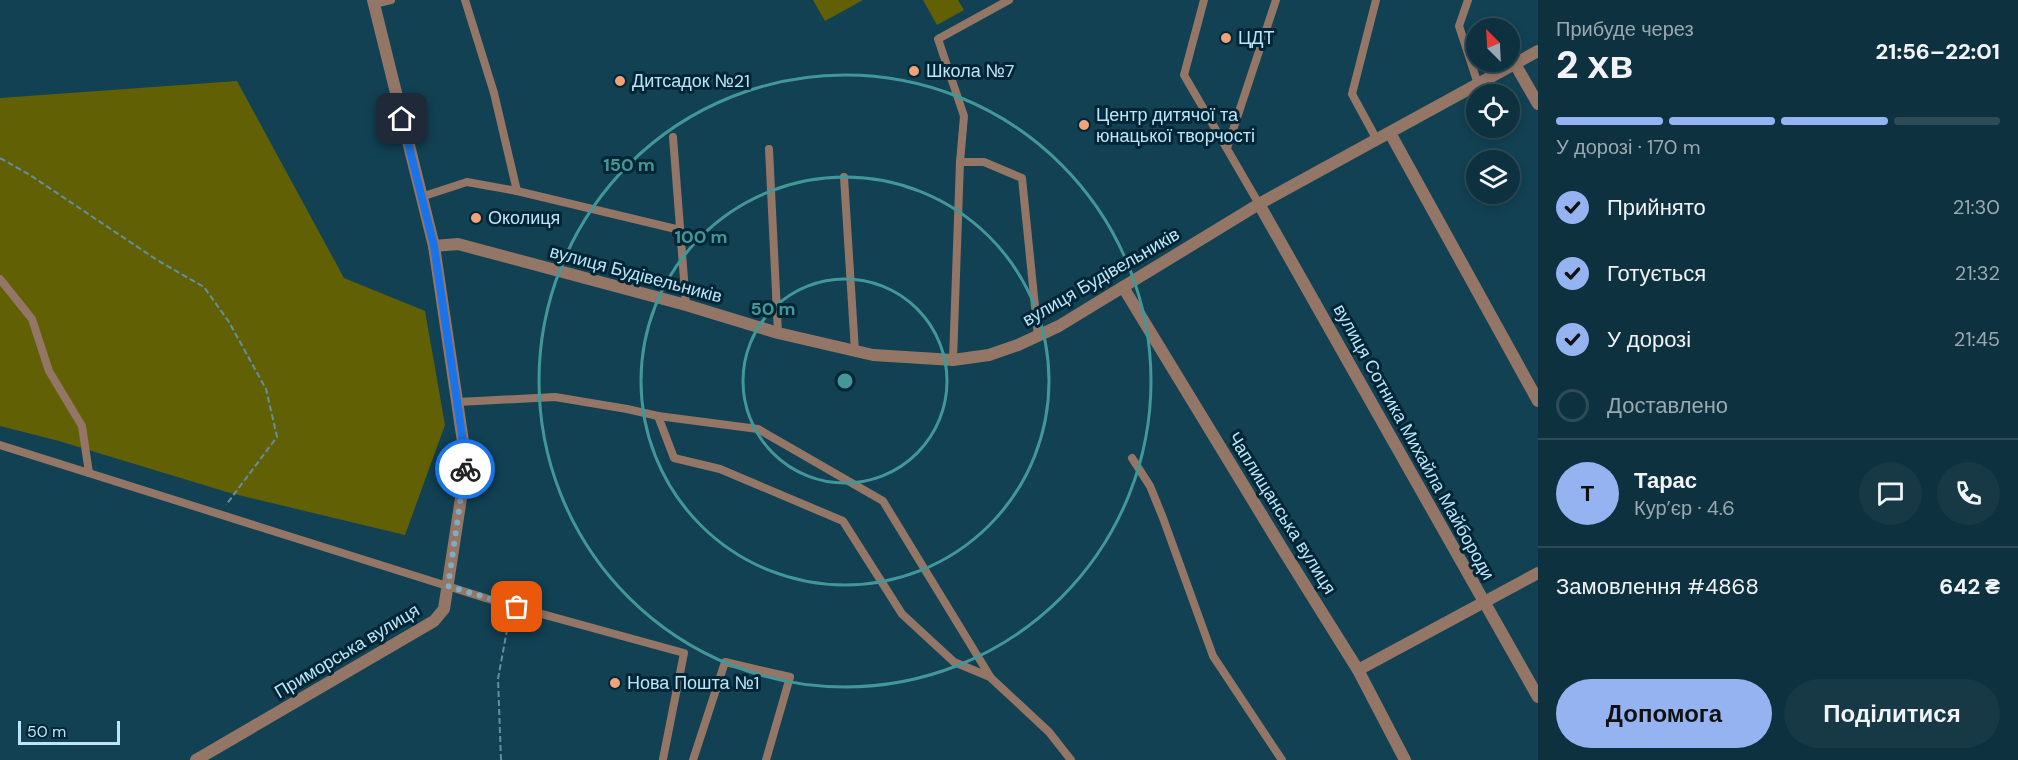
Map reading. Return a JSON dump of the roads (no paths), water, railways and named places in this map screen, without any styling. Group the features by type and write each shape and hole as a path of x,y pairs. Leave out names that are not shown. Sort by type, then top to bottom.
{"street":[{"name":"Приморська вулиця","path":"196,760 434,621 444,609 465,472 465,455 434,246 374,2"},
{"name":"вулиця Будівельників","path":"1520,61 1538,51"},
{"name":"вулиця Будівельників","path":"1478,84 1500,72"},
{"path":"1520,72 1538,104"},
{"name":"вулиця Будівельників","path":"434,246 458,244 686,305 778,333 873,355 953,360 989,355 1059,326 1259,204 1466,91"},
{"path":"1390,133 1538,401"},
{"name":"вулиця Сотника Михайла Майбороди","path":"1259,204 1538,697"},
{"name":"Чаплищанська вулиця","path":"1123,287 1358,670 1405,760"},
{"path":"1358,670 1538,573"}],"lane":[{"path":"374,2 391,0"},
{"path":"465,0 494,93 517,191"},
{"path":"953,360 960,162 964,116 938,39 1009,0"},
{"path":"1204,0 1184,75 1259,204"},
{"path":"1227,148 1276,0"},
{"path":"1376,0 1352,94 1377,140"},
{"path":"1468,0 1459,26 1478,84"},
{"path":"673,137 686,305"},
{"path":"769,149 778,333"},
{"path":"960,162 984,162 1022,178 1038,336"},
{"path":"844,177 855,351"},
{"path":"421,196 467,182 517,191 680,230"},
{"path":"0,279 32,319 49,371 82,426 89,473"},
{"path":"458,402 555,397 658,416 758,429 883,501 991,678 1050,732 1071,760"},
{"path":"658,416 674,458 720,469 843,521 902,614 954,662 991,678"},
{"path":"0,445 498,602 684,653 663,759"},
{"path":"1132,458 1150,486 1213,656 1282,760"},
{"path":"693,760 725,662 790,677 766,760"}],"place":[{"name":"ЦДТ","path":"1226,38"},
{"name":"Школа №7","path":"914,71"},
{"name":"Дитсадок №21","path":"620,81"},
{"name":"Центр дитячої та юнацької творчості","path":"1084,125"},
{"name":"Околиця","path":"476,218"},
{"name":"Нова Пошта №1","path":"615,683"}]}
